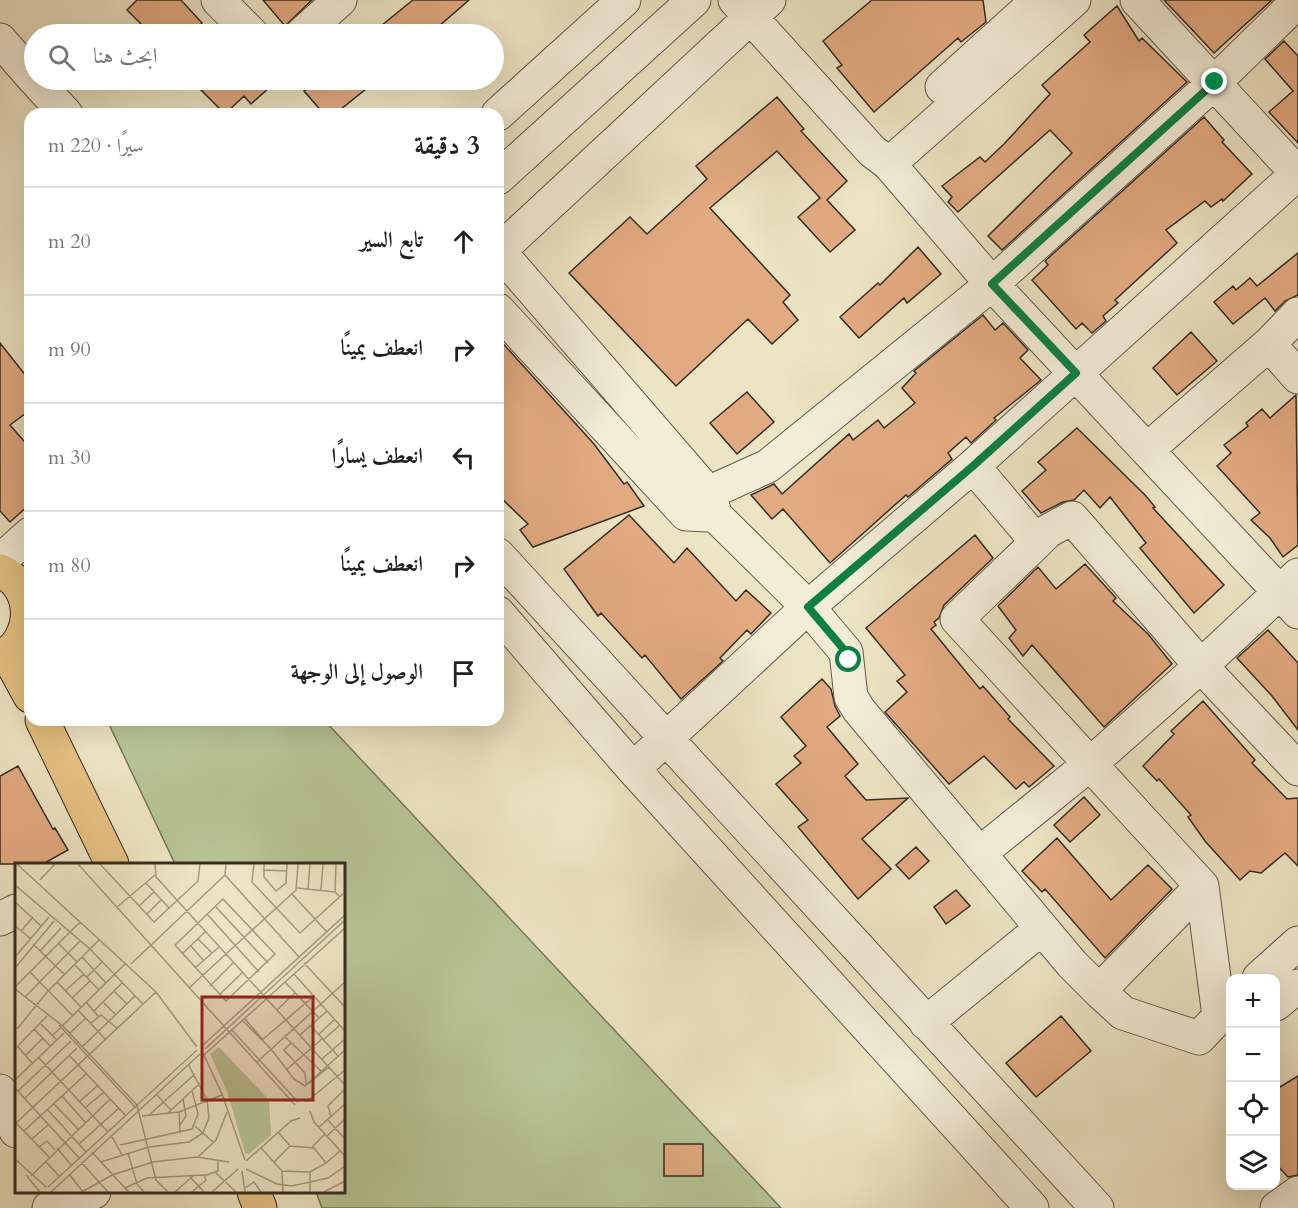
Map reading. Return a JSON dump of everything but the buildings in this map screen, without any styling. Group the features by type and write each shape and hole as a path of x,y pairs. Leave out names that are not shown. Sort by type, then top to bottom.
{"main road":[{"path":"0,571 15,581 24,596"},
{"path":"18,673 24,638"},
{"path":"45,726 112,863"},
{"path":"255,1193 260,1208"}],"street":[{"path":"218,0 242,24"},
{"path":"313,24 340,0"},
{"path":"504,109 624,0"},
{"path":"504,173 694,0"},
{"path":"881,158 1038,0"},
{"path":"881,158 1074,0"},
{"path":"633,768 808,607 973,466 1298,173 1137,0"},
{"path":"703,508 768,466 992,284 1215,82 1298,1"},
{"path":"504,246 751,6 992,284 1148,449 1292,593 1201,666 1090,764 980,853"},
{"path":"0,40 24,67"},
{"path":"45,90 61,108"},
{"path":"504,259 703,508"},
{"path":"1148,449 1269,344 1298,314"},
{"path":"504,316 808,607 846,652 851,697 859,710 1042,928 1099,991 1123,1013 1220,1022 1202,886 957,619 1048,531 1072,518 1201,666 1298,769"},
{"path":"1269,344 1298,377"},
{"path":"973,466 1037,542"},
{"path":"0,561 24,539"},
{"path":"504,562 1097,1208"},
{"path":"504,620 633,768 1032,1208"},
{"path":"1099,991 1202,886"},
{"path":"0,919 15,912"},
{"path":"926,1023 1042,928"},
{"path":"1263,974 1298,943"},
{"path":"1280,1000 1298,986"},
{"path":"0,1091 15,1128"},
{"path":"43,1193 48,1208"},
{"path":"32,1208 48,1208 89,1193"},
{"path":"1277,1208 1298,1193"}],"green space":[{"path":"110,726 330,726 781,1208 322,1208 316,1193 345,1193 345,863 175,863"}],"route":[{"path":"849,660 846,652 808,607 973,466 1076,373 992,284 1215,82"}]}
